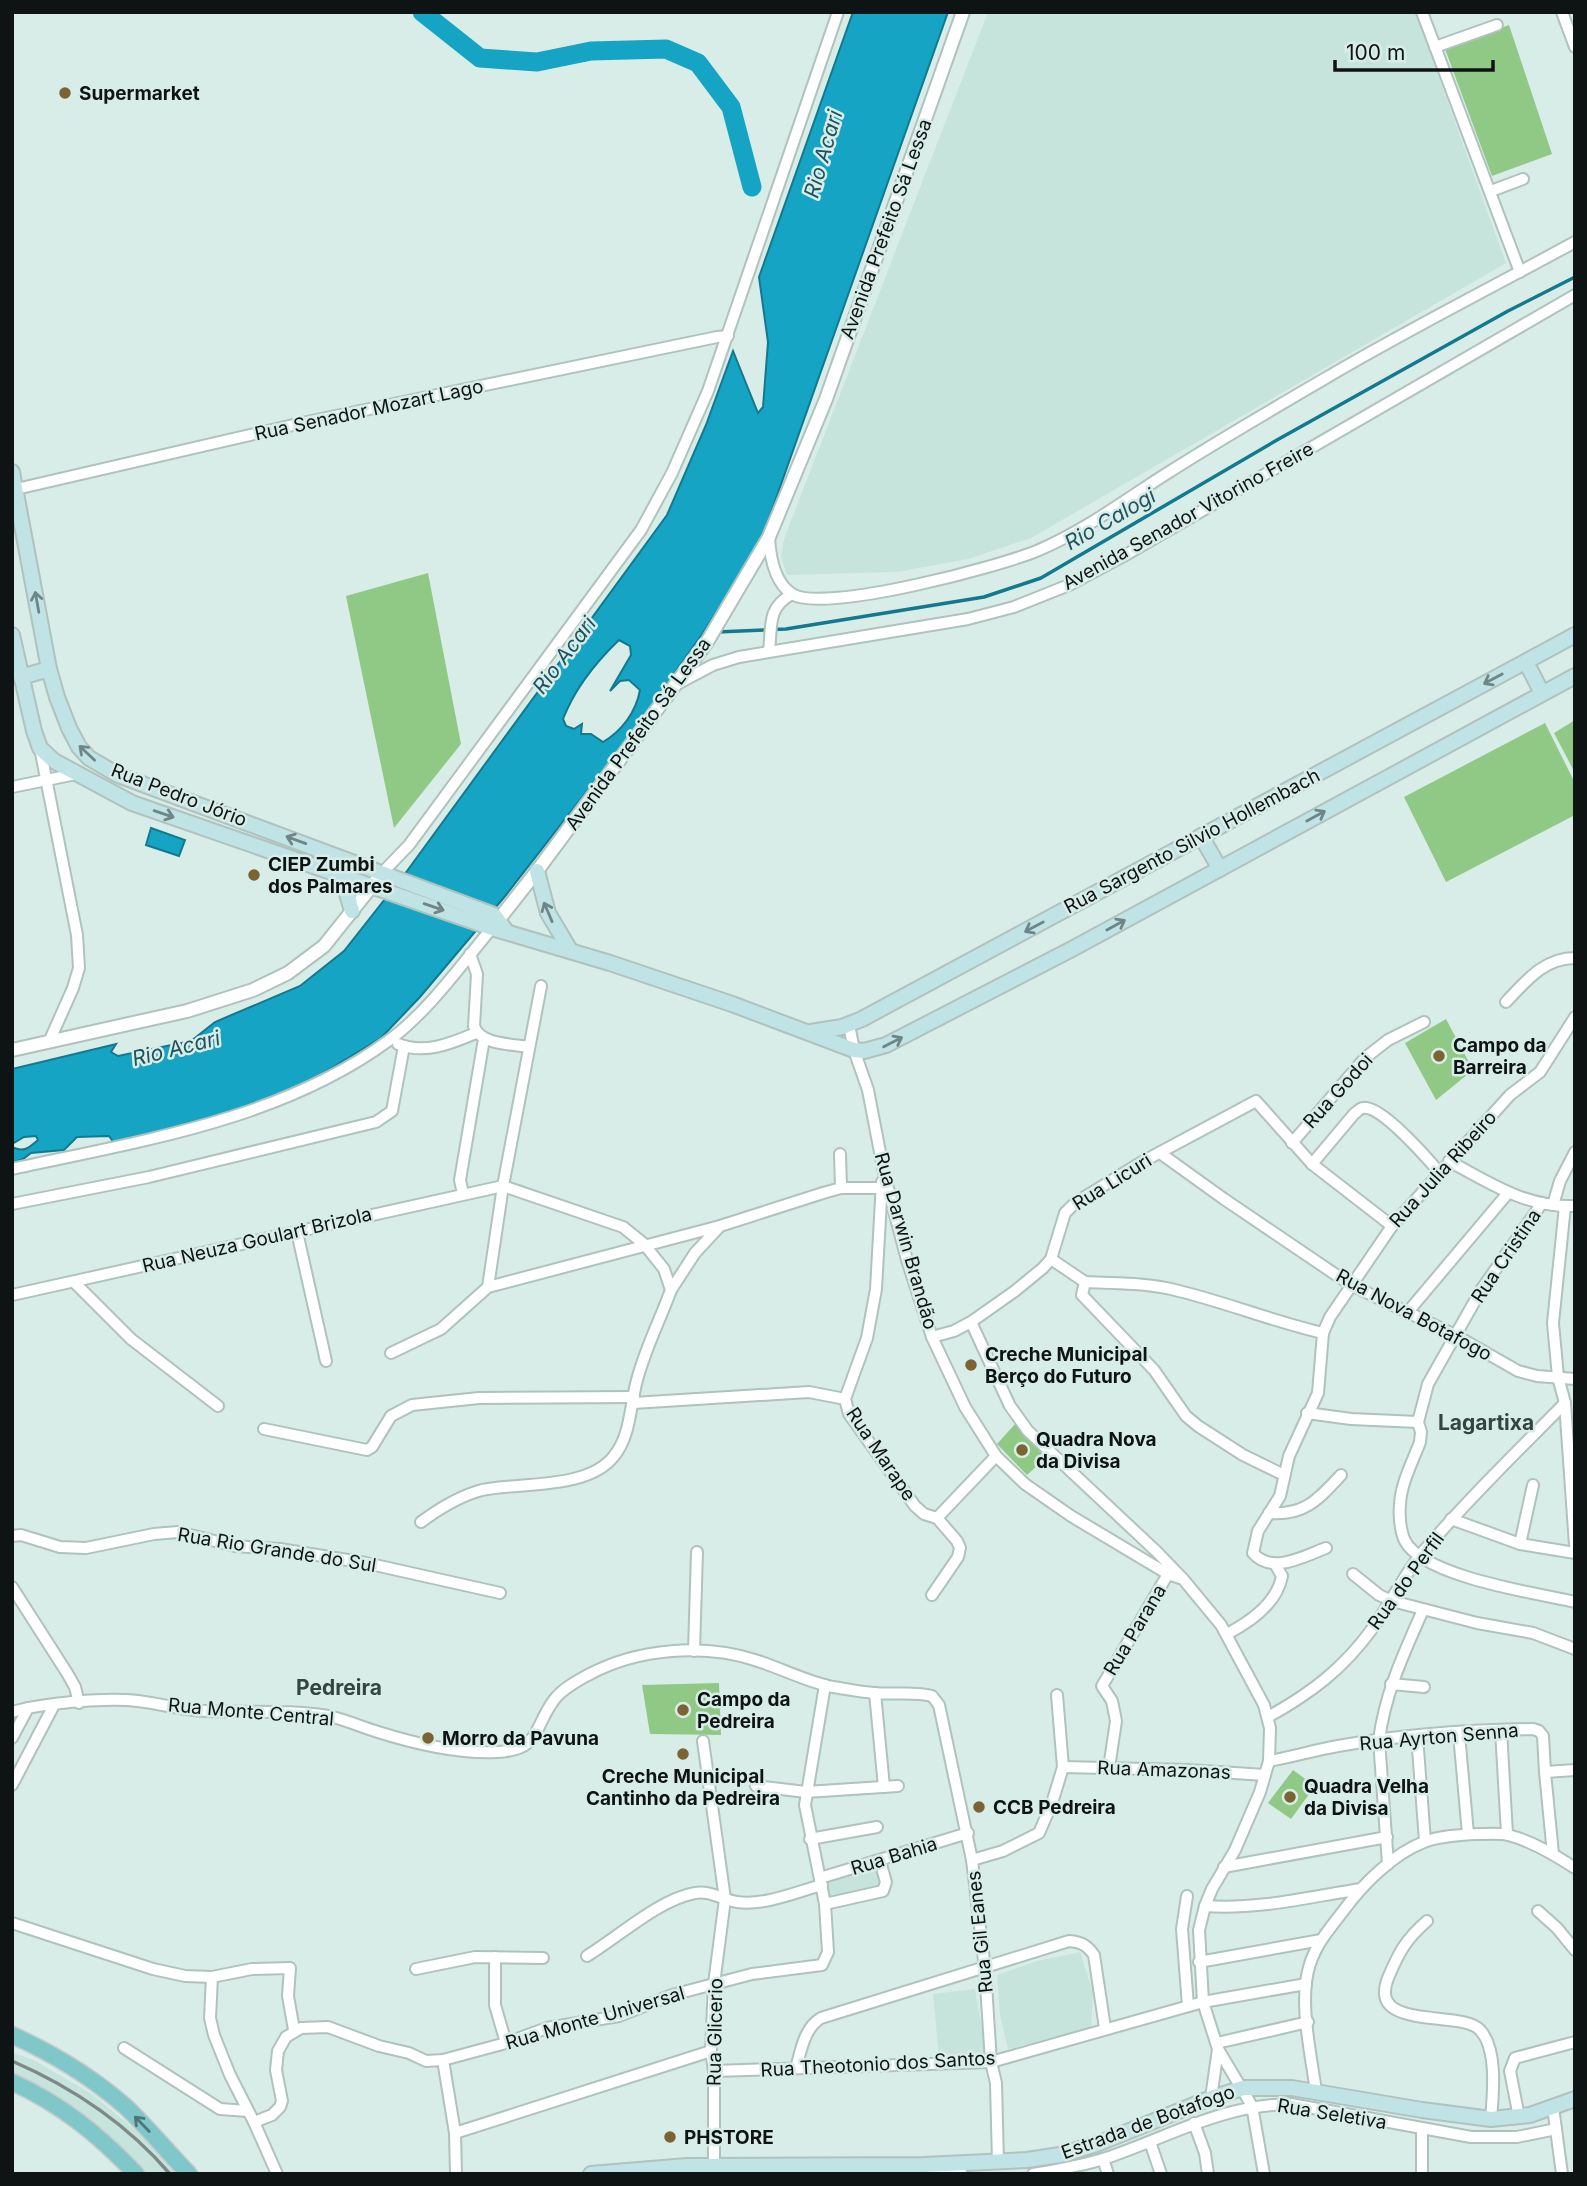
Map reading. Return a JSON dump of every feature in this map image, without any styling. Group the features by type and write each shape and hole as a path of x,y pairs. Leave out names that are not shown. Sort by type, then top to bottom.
{"main road":[{"name":"Rua Pedro Jório","path":"12,472 49,669 69,728 79,747 89,758 118,775 388,874"},
{"path":"12,635 40,748"},
{"name":"Rua Sargento Silvio Hollembach","path":"805,1033 849,1025 1575,635"},
{"path":"1525,662 1542,693"},
{"path":"22,677 49,669"},
{"name":"Rua Sargento Silvio Hollembach","path":"40,748 54,761 132,803 342,877 495,924 732,1004 854,1050 864,1051 886,1045 1072,950 1575,676"},
{"path":"1201,836 1220,869"},
{"path":"537,871 548,913 570,950"},
{"name":"Rua Sargento Silvio Hollembach","path":"388,874 495,924"},
{"path":"342,877 352,911"},
{"path":"12,2035 54,2057 106,2091 126,2108 189,2174"},
{"path":"12,2082 64,2109 90,2129 136,2174"},
{"name":"Estrada de Botafogo","path":"591,2174 714,2166 924,2165 998,2162 1060,2155 1097,2144 1211,2098 1243,2088 1316,2091 1491,2119 1519,2117 1575,2099"}],"street":[{"path":"12,1050 187,1012 253,990 309,960 352,911 377,888 641,530 672,473 728,337 838,12"},
{"name":"Avenida Prefeito Sá Lessa","path":"12,1169 224,1119 296,1093 346,1068 389,1040 422,1010 495,924 707,642 768,537 826,399 963,12"},
{"path":"1422,12 1520,272"},
{"path":"1562,12 1575,47"},
{"path":"1435,47 1497,25"},
{"path":"1491,191 1523,179"},
{"path":"768,537 774,570 792,594 802,597 861,595 1003,563 1040,550 1091,522 1231,433 1374,350 1575,242"},
{"name":"Avenida Senador Vitorino Freire","path":"677,684 724,660 968,619 1014,607 1069,585 1140,547 1575,295"},
{"name":"Rua Senador Mozart Lago","path":"14,490 302,423 717,337 728,337"},
{"path":"769,651 776,605 792,594"},
{"path":"40,748 77,936 79,968 49,1042"},
{"path":"12,788 76,774"},
{"path":"463,1194 460,1180 480,1036 474,1026 477,974 470,954"},
{"path":"1506,1002 1532,974 1554,960 1575,958"},
{"path":"488,1287 502,1186 541,986"},
{"name":"Rua Julia Ribeiro","path":"1323,1333 1350,1285 1392,1226 1510,1095 1540,1072 1575,1017"},
{"name":"Rua Godoi","path":"1292,1143 1365,1058 1388,1040 1424,1022"},
{"name":"Rua Darwin Brandão","path":"849,1025 854,1050 871,1100 884,1172 907,1260 932,1337 965,1407 996,1456 1026,1484 1051,1503 1168,1574 1183,1579 1227,1634 1245,1665 1268,1717 1269,1761 1265,1775 1235,1850 1205,1906 1199,1930 1203,2002 1217,2046 1211,2098"},
{"path":"389,1040 418,1049 480,1036 529,1047"},
{"path":"12,1204 149,1177 376,1122 392,1111 404,1046"},
{"name":"Rua Licuri","path":"1051,1259 1065,1213 1070,1207 1106,1183 1256,1101 1292,1143"},
{"path":"1312,1164 1354,1114 1365,1107 1394,1125 1439,1172"},
{"path":"1292,1143 1312,1164 1392,1226"},
{"name":"Rua Cristina","path":"1419,1557 1405,1541 1400,1503 1420,1442 1418,1422 1428,1384 1455,1335 1514,1241 1547,1204 1575,1152"},
{"name":"Rua Nova Botafogo","path":"1160,1153 1350,1285 1455,1335 1518,1371 1575,1379"},
{"path":"840,1154 841,1188"},
{"path":"1449,1161 1508,1194 1547,1204 1570,1206 1553,1323 1558,1377 1565,1402 1575,1545"},
{"name":"Rua Marape","path":"884,1172 876,1290 867,1338 845,1399 849,1414 906,1495 924,1514 937,1518 957,1541 960,1548 958,1557 932,1595"},
{"path":"502,1186 623,1227 644,1244 664,1269 671,1290"},
{"name":"Rua Neuza Goulart Brizola","path":"12,1295 502,1186"},
{"path":"391,1353 440,1329 488,1287 720,1226 841,1188 882,1188"},
{"path":"1407,1313 1508,1194"},
{"path":"421,1522 440,1508 469,1494 495,1488 563,1481 595,1471 608,1462 618,1450 642,1364 671,1290 695,1253 720,1226"},
{"path":"297,1232 326,1361"},
{"path":"932,1337 954,1331 971,1321 1015,1291 1051,1259 1084,1282 1174,1290 1323,1333 1319,1384 1289,1456 1280,1496 1258,1531 1253,1550 1258,1558 1275,1564 1326,1548"},
{"path":"74,1282 131,1339 218,1406"},
{"path":"1084,1282 1082,1294 1154,1370 1186,1416 1212,1436 1266,1468 1284,1475"},
{"path":"971,1321 1010,1406 1028,1431 1183,1579"},
{"path":"264,1429 367,1450 372,1447 391,1416 412,1405 479,1398 634,1400 809,1392 845,1399"},
{"name":"Rua do Perfil","path":"1268,1717 1327,1680 1355,1650 1392,1601 1419,1557 1451,1519 1565,1402"},
{"path":"1307,1413 1351,1419 1418,1422"},
{"path":"937,1518 996,1456"},
{"path":"1269,1513 1292,1513 1304,1508 1319,1498 1341,1475"},
{"path":"1520,1544 1533,1485"},
{"path":"1451,1519 1520,1544 1575,1553"},
{"name":"Rua Rio Grande do Sul","path":"13,1535 60,1547 86,1548 178,1532 234,1546 280,1549 366,1563 500,1593"},
{"path":"694,1651 698,1552"},
{"path":"1419,1557 1452,1573 1575,1602"},
{"path":"1227,1634 1254,1619 1276,1591 1282,1576 1275,1564"},
{"name":"Rua Parana","path":"1109,1768 1116,1721 1112,1702 1102,1686 1168,1574"},
{"path":"1353,1574 1379,1595 1392,1601 1477,1623 1532,1633 1575,1649"},
{"path":"12,1587 67,1673 75,1687 79,1703"},
{"path":"1388,1864 1378,1740 1391,1684 1423,1610"},
{"name":"Rua Monte Central","path":"12,1712 54,1705 139,1701 195,1711 254,1711 329,1717 420,1744 499,1752 516,1750 528,1744 538,1733 558,1695 588,1675 626,1659 664,1652 694,1651 740,1656 825,1685 875,1693 929,1694 940,1705"},
{"path":"1391,1684 1424,1687"},
{"path":"825,1685 806,1792 805,1815 825,1904 883,1891 886,1882 880,1861"},
{"path":"875,1693 884,1787"},
{"path":"972,1860 1003,1851 1039,1833 1063,1767 1057,1695"},
{"path":"12,1785 54,1705"},
{"name":"Rua Gil Eanes","path":"940,1705 972,1860 985,1969 991,2062 996,2083 998,2162"},
{"path":"12,1738 28,1708"},
{"name":"Rua Ayrton Senna","path":"1269,1761 1335,1746 1378,1740 1533,1729 1543,1736 1545,1772"},
{"path":"1501,1730 1507,1835"},
{"path":"1459,1734 1468,1834"},
{"path":"1417,1736 1425,1841"},
{"name":"Rua Glicerio","path":"703,1741 725,1899 714,1984 711,2051 714,2071 714,2166"},
{"name":"Rua Amazonas","path":"1063,1767 1265,1775"},
{"path":"1553,1854 1545,1772 1575,1770"},
{"path":"756,1786 806,1792 898,1786"},
{"path":"810,1839 877,1827"},
{"name":"Rua Bahia","path":"587,1956 654,1911 693,1893 709,1893 736,1902 757,1902 968,1833"},
{"path":"1316,2091 1306,1984 1310,1964 1321,1940 1362,1889 1388,1864 1425,1841 1468,1834 1507,1835 1553,1854 1575,1868"},
{"path":"1224,1867 1387,1838"},
{"path":"1205,1906 1231,1908 1261,1905 1362,1889"},
{"path":"1187,1896 1182,1929 1188,2006"},
{"name":"Rua Monte Universal","path":"443,2060 506,2043 547,2028 626,2014 672,1995 752,1974 820,1966 827,1958 825,1904"},
{"path":"1538,1911 1558,1928 1575,1950"},
{"path":"1427,1921 1410,1935 1399,1951 1386,1984 1385,1994 1394,2008 1403,2012 1468,2023 1477,2026 1483,2033 1493,2070 1491,2119"},
{"path":"12,1923 153,1969 185,1976 212,1977 252,1969 290,1968 288,1996 294,2030"},
{"path":"1199,1962 1321,1940"},
{"path":"796,2068 810,2027 821,2018 985,1969 1060,1943 1077,1941 1088,1947 1094,1955 1105,2028"},
{"path":"416,1969 475,1957 543,1958"},
{"path":"495,1957 495,2005 506,2043"},
{"path":"212,1977 210,2018 214,2035 277,2174"},
{"name":"Rua Theotonio dos Santos","path":"714,2071 991,2062 1203,2002 1306,1984"},
{"path":"1264,2174 1252,2106 1217,2046 1308,2022"},
{"path":"254,2122 276,2112 282,2104 276,2058 281,2043 294,2030 328,2027 426,2061 443,2060 455,2133 456,2174"},
{"path":"1519,2117 1510,2071 1512,2062 1515,2058 1575,2042"},
{"path":"124,2048 220,2109 248,2111"},
{"path":"455,2133 711,2051"},
{"path":"1252,2106 1260,2095 1273,2088"},
{"name":"Rua Seletiva","path":"1033,2174 1061,2172 1103,2159 1194,2123 1252,2106 1291,2104 1422,2129 1491,2138 1517,2137 1556,2129"},
{"path":"1553,2107 1562,2174"},
{"path":"1194,2123 1205,2153 1208,2174"},
{"path":"1422,2129 1422,2174"},
{"path":"1150,2142 1161,2174"},
{"path":"1103,2159 1108,2174"},
{"path":"924,2165 938,2172 962,2174"}],"shaded area":[{"path":"988,12 1415,12 1506,263 1031,538 968,559 897,572 787,575 781,557 784,539"},
{"path":"879,1866 883,1888 829,1902 823,1880"},
{"path":"1080,1952 1093,1992 1091,2028 1008,2049 1000,2015 997,1975 1037,1961"},
{"path":"975,1989 987,2058 939,2058 933,1994"},
{"path":"12,2052 35,2061 92,2094 146,2139 177,2174 148,2174 82,2113 12,2074"}],"green space":[{"path":"1509,25 1552,154 1492,176 1445,49"},
{"path":"428,573 461,744 394,828 346,596"},
{"path":"1575,720 1575,773 1554,733"},
{"path":"1545,723 1575,783 1575,815 1446,882 1404,797"},
{"name":"Campo da Barreira","path":"1446,1019 1473,1070 1436,1100 1405,1043"},
{"name":"Quadra Nova da Divisa","path":"1015,1424 1047,1457 1027,1475 997,1444"},
{"name":"Campo da Pedreira","path":"719,1683 721,1735 650,1734 642,1685"},
{"name":"Quadra Velha da Divisa","path":"1293,1770 1315,1786 1291,1819 1268,1803"}],"water":[{"name":"Rio Acari","path":"853,12 948,12 761,541 703,633 629,737 506,895 420,997 381,1038 307,1083 200,1124 114,1143 109,1136 77,1137 64,1150 31,1153 12,1163 12,1147 26,1149 38,1140 36,1136 24,1137 12,1144 12,1069 116,1044 111,1052 118,1056 191,1041 215,1022 300,986 344,951 407,871 667,515 706,425 733,351 758,413 763,407 768,342 759,277","holes":["619,640 630,646 631,655 610,691 620,681 629,680 640,690 627,720 603,742 591,734 581,734 582,724 574,729 566,726 563,719 568,708 594,667"]},
{"path":"151,828 185,840 179,856 146,845"}],"waterway":[{"path":"422,12 480,58 537,62 591,51 666,49 698,63 731,107 752,187"},
{"name":"Rio Calogi","path":"717,632 786,629 984,597 1041,578 1277,440 1508,311 1575,277"}],"railway":[{"path":"12,2061 56,2083 98,2109 136,2139 170,2174"}],"place":[{"name":"Supermarket","path":"65,93"},
{"name":"CIEP Zumbi dos Palmares","path":"254,875"},
{"name":"Campo da Barreira","path":"1439,1056"},
{"name":"Creche Municipal Berço do Futuro","path":"971,1365"},
{"name":"Quadra Nova da Divisa","path":"1022,1450"},
{"name":"Campo da Pedreira","path":"683,1710"},
{"name":"Morro da Pavuna","path":"428,1738"},
{"name":"Creche Municipal Cantinho da Pedreira","path":"683,1754"},
{"name":"Quadra Velha da Divisa","path":"1290,1797"},
{"name":"CCB Pedreira","path":"979,1807"},
{"name":"PHSTORE","path":"670,2137"}],"district":[{"name":"Lagartixa","path":"1486,1422"},
{"name":"Pedreira","path":"339,1687"}]}
